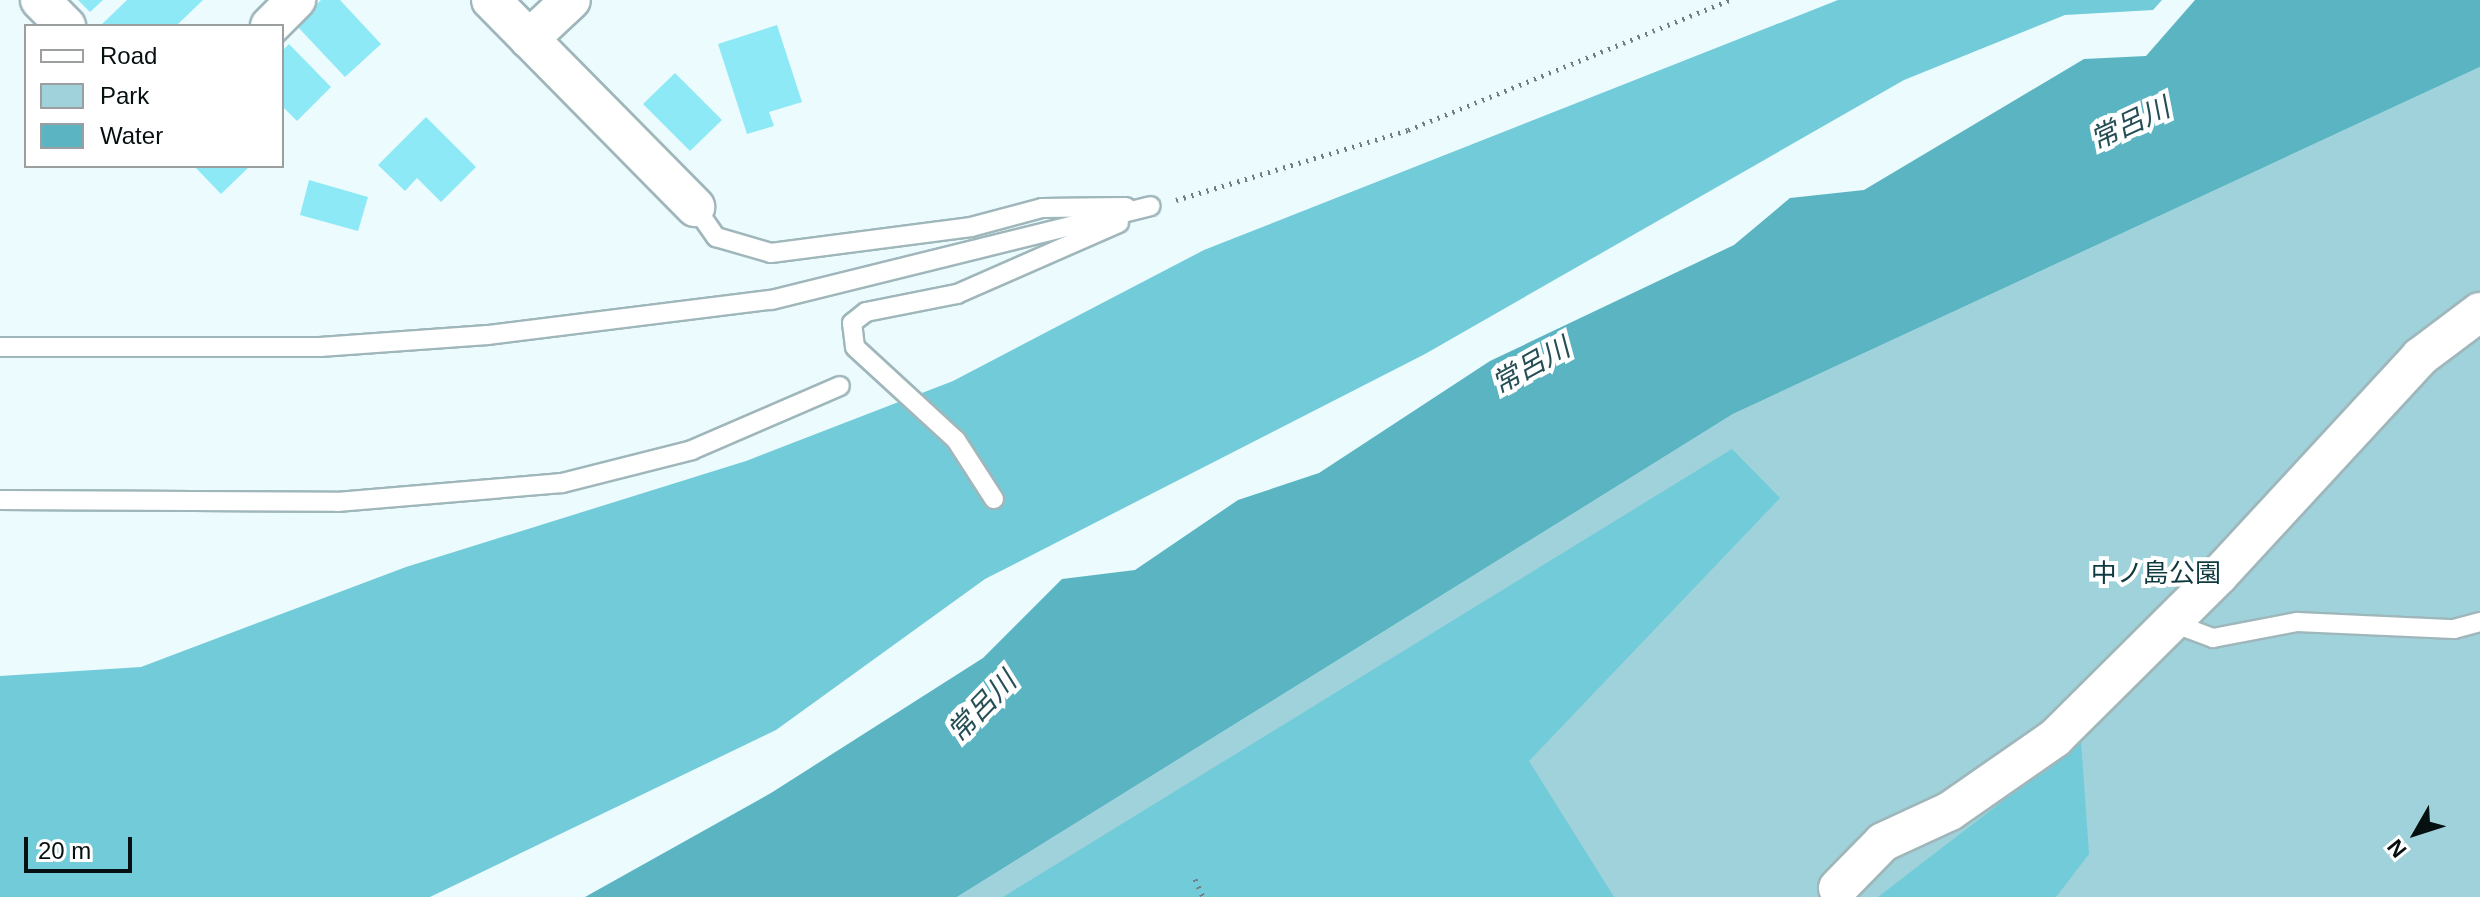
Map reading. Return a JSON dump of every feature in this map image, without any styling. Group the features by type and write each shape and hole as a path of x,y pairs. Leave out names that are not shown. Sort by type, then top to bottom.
{"street":[{"path":"40,0 64,24"},
{"path":"272,24 296,0"},
{"path":"491,0 695,207"},
{"path":"529,39 571,0"},
{"path":"1838,888 1883,842 1950,811 2055,738 2173,623 2420,357 2480,312"}],"lane":[{"path":"695,207 716,237 771,253 971,227 1042,208 1151,206"},
{"path":"0,347 320,347 535,329 771,300 1151,206"},
{"path":"994,499 956,440 855,347 852,323 866,312 957,294 1010,274 1151,206"},
{"path":"0,500 337,502 562,483 692,450 840,386"},
{"path":"2173,623 2213,638 2297,622 2454,629 2480,622"}],"path":[{"path":"1151,206 1408,130 1730,0"},
{"path":"1195,879 1203,897"}],"green space":[{"name":"中ノ島公園","path":"2480,67 2480,897 957,897 1733,414"}],"shaded area":[{"path":"1838,0 2162,0 2153,10 2065,15 1904,80 1425,354 985,579 776,730 430,897 0,897 0,676 141,667 406,567 746,461 953,381 1204,250"},
{"path":"1732,449 1780,498 1529,761 1614,897 1003,897"},
{"path":"2081,741 2089,854 2056,897 1878,897"}],"water":[{"name":"常呂川","path":"2195,0 2480,0 2480,67 1733,414 957,897 585,897 771,793 983,658 1062,579 1135,570 1238,500 1319,473 1490,361 1734,245 1790,198 1864,190 2084,59 2146,56"}],"building":[{"path":"78,0 103,0 90,12"},
{"path":"127,0 203,0 178,24 102,24"},
{"path":"321,0 340,0 381,44 345,77 295,24"},
{"path":"777,25 802,102 769,112 774,126 747,134 718,44"},
{"path":"289,44 331,87 297,121 284,108 284,49"},
{"path":"675,73 722,120 690,151 643,104"},
{"path":"426,117 476,167 441,202 417,178 405,191 378,165"},
{"path":"196,168 248,168 221,194"},
{"path":"309,180 368,197 358,231 300,215"}]}
